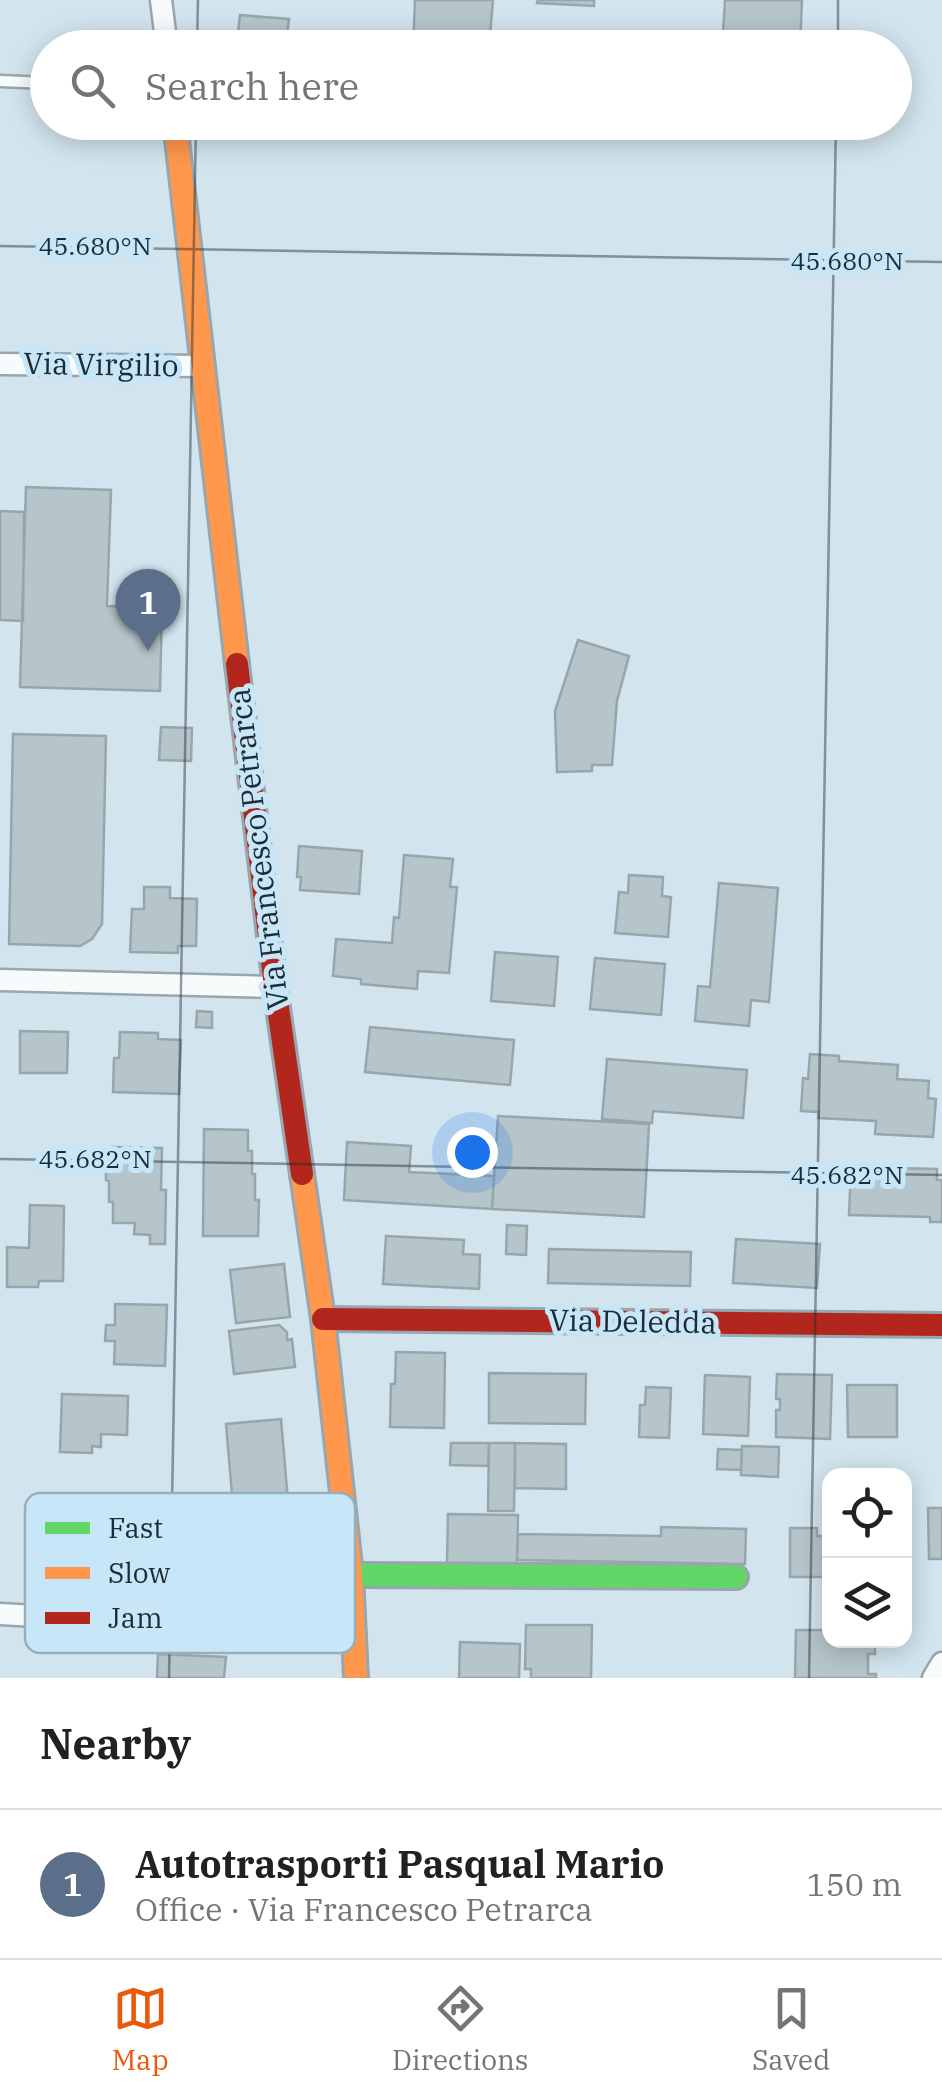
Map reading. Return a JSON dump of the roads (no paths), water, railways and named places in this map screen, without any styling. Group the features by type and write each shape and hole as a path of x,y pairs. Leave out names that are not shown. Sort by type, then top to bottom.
{"street":[{"path":"161,0 165,30"},
{"name":"Via Francesco Petrarca","path":"177,140 275,986 323,1319 341,1493"},
{"name":"Via Virgilio","path":"0,364 202,366"},
{"path":"0,980 275,986"},
{"name":"Via Deledda","path":"323,1319 942,1325"},
{"path":"355,1575 736,1577"},
{"path":"0,1614 25,1615"},
{"name":"Via Francesco Petrarca","path":"355,1634 356,1678"},
{"path":"933,1678 942,1664"}],"lane":[{"path":"0,81 30,82"}],"place":[{"name":"Autotrasporti Pasqual Mario","path":"148,651"}]}
